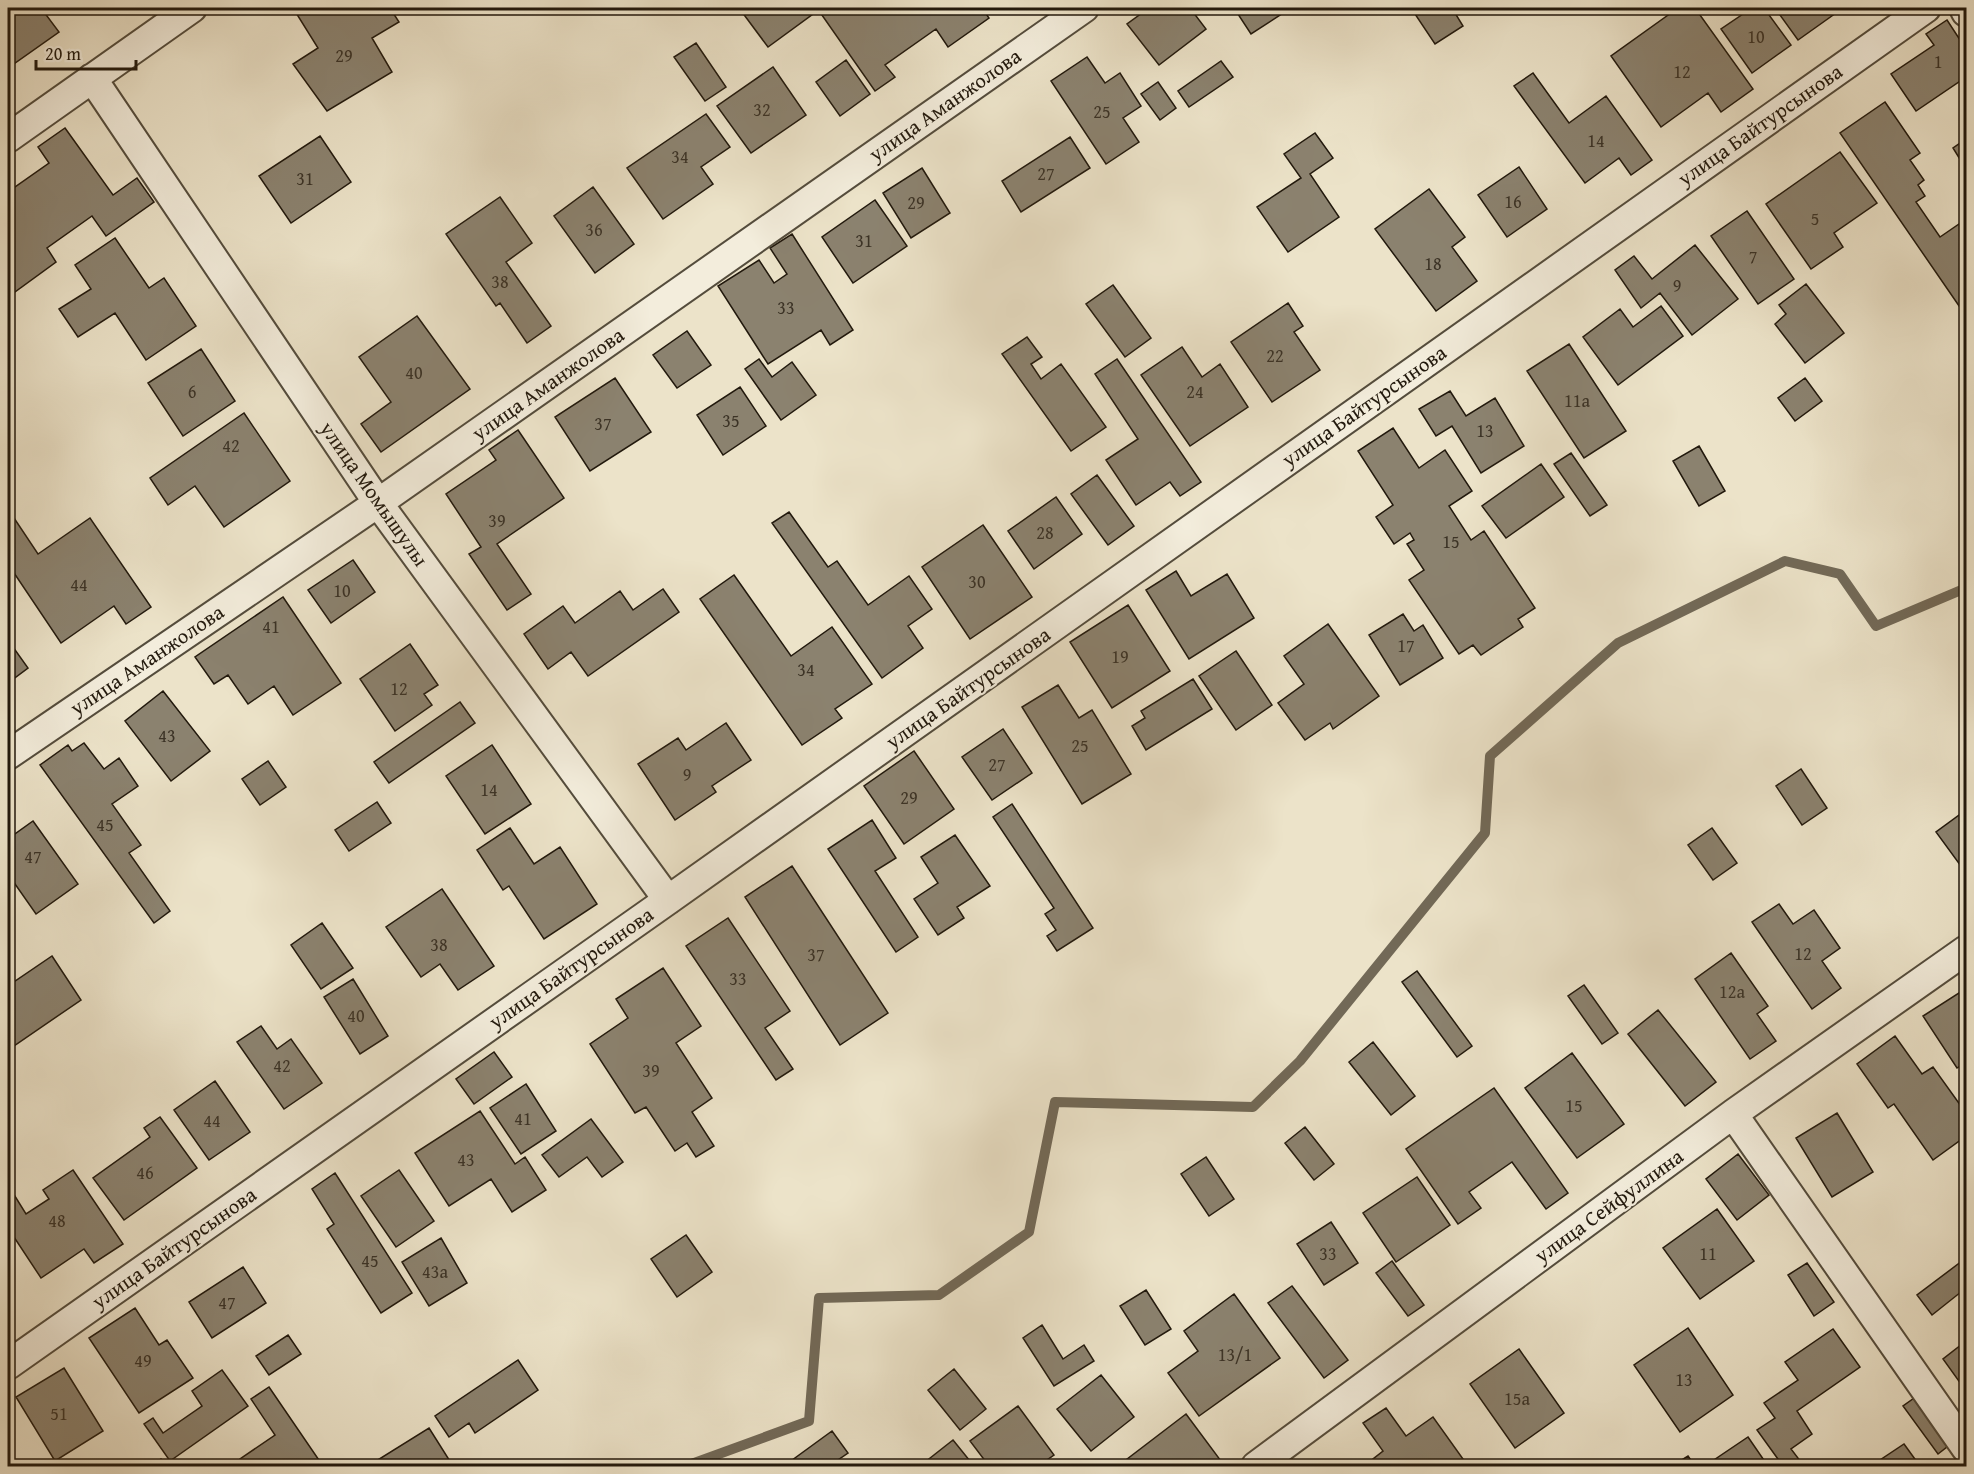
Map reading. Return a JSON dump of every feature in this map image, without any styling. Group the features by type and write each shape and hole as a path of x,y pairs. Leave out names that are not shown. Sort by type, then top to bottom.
{"street":[{"path":"8,138 192,8"},
{"name":"улица Аманжолова","path":"8,755 378,503 1084,8"},
{"name":"улица Байтурсынова","path":"8,1365 1926,8"},
{"path":"1964,8 1966,12"},
{"name":"улица Момышулы","path":"92,78 378,503 668,900"},
{"name":"улица Сейфуллина","path":"1256,1467 1733,1114 1966,950"},
{"path":"1733,1114 1966,1448"}],"building":[{"path":"8,8 41,8 59,32 8,68"},
{"path":"293,8 351,8 354,13 363,8 390,8 399,22 372,38 392,72 327,111 293,64 318,48"},
{"path":"739,8 808,8 813,14 768,47"},
{"path":"817,8 982,8 989,18 948,47 936,29 885,65 895,77 875,91"},
{"path":"1149,8 1190,8 1206,29 1159,65 1127,24"},
{"path":"1234,8 1291,8 1251,34"},
{"path":"1411,8 1452,8 1463,26 1435,44"},
{"path":"1678,8 1695,8 1753,89 1721,112 1708,93 1661,127 1611,56"},
{"path":"1752,8 1764,8 1791,45 1752,73 1721,29"},
{"path":"1775,8 1843,8 1798,40"},
{"path":"1947,20 1966,49 1966,77 1916,111 1891,74 1934,45 1926,34"},
{"path":"696,43 726,87 705,101 674,57"},
{"path":"1087,57 1105,83 1120,73 1141,106 1123,118 1139,142 1106,164 1051,81"},
{"path":"846,60 870,94 840,116 816,82"},
{"path":"1221,61 1233,77 1189,107 1178,91"},
{"path":"773,67 806,115 751,153 717,106"},
{"path":"1533,73 1569,123 1606,96 1652,160 1631,175 1619,158 1585,183 1514,86"},
{"path":"1158,82 1176,108 1160,120 1141,94"},
{"path":"1885,102 1920,153 1910,160 1924,180 1918,185 1925,196 1916,202 1940,237 1959,224 1966,234 1966,316 1840,133"},
{"path":"706,114 730,147 701,167 713,184 663,219 627,168"},
{"path":"65,128 113,195 137,178 154,202 106,236 92,216 47,248 56,262 8,297 8,271 14,266 8,257 8,192 49,163 38,147"},
{"path":"1315,133 1333,158 1310,174 1339,217 1288,252 1257,207 1301,178 1284,154"},
{"path":"320,136 351,182 291,223 259,176"},
{"path":"1070,137 1090,168 1021,212 1002,181"},
{"path":"1966,139 1966,169 1953,148"},
{"path":"1840,152 1877,203 1834,233 1843,247 1811,269 1766,204"},
{"path":"1519,167 1547,209 1507,237 1478,195"},
{"path":"922,168 950,213 911,238 883,193"},
{"path":"593,187 634,244 595,273 554,216"},
{"path":"1429,189 1465,237 1452,247 1477,281 1436,311 1375,229"},
{"path":"500,197 532,243 506,262 551,326 527,343 500,303 496,306 446,234"},
{"path":"875,200 907,246 853,283 822,237"},
{"path":"1747,211 1794,279 1758,304 1711,236"},
{"path":"792,234 853,330 830,345 821,330 768,364 718,286 759,260 774,283 787,274 770,248"},
{"path":"115,238 149,288 164,278 196,326 146,360 115,313 78,337 59,309 91,289 75,265"},
{"path":"1695,245 1738,299 1692,335 1660,293 1641,308 1615,270 1634,256 1652,279"},
{"path":"1806,284 1844,333 1805,363 1775,324 1786,314 1779,305"},
{"path":"1113,285 1151,338 1125,357 1086,304"},
{"path":"1288,303 1303,326 1294,332 1320,370 1272,402 1231,342"},
{"path":"1661,306 1683,336 1618,385 1583,337 1620,309 1633,327"},
{"path":"417,316 470,389 381,452 361,424 391,402 359,357"},
{"path":"687,331 711,365 677,388 653,355"},
{"path":"1027,337 1042,357 1031,364 1041,379 1061,364 1106,427 1071,451 1002,354"},
{"path":"1569,344 1626,431 1584,458 1527,371"},
{"path":"1182,347 1202,377 1220,364 1248,407 1190,446 1141,375"},
{"path":"201,349 235,401 183,436 148,383"},
{"path":"759,359 772,377 792,362 816,395 781,420 745,369"},
{"path":"1117,359 1201,482 1180,496 1170,482 1136,505 1106,460 1138,439 1095,374"},
{"path":"615,378 651,432 590,471 555,417"},
{"path":"1805,378 1822,401 1795,421 1778,398"},
{"path":"740,387 766,426 723,455 697,415"},
{"path":"1450,391 1466,416 1495,398 1524,446 1481,473 1452,426 1436,436 1419,409"},
{"path":"244,413 290,481 224,527 195,486 168,505 150,478"},
{"path":"1393,428 1419,468 1445,450 1472,491 1449,506 1471,540 1484,531 1535,608 1518,619 1523,627 1481,655 1473,645 1459,654 1409,580 1424,570 1407,544 1414,540 1410,533 1394,544 1376,517 1393,505 1358,451"},
{"path":"518,430 564,498 497,544 531,594 507,610 469,554 481,547 446,494 496,460 489,450"},
{"path":"1699,446 1725,491 1699,506 1673,461"},
{"path":"1571,453 1607,505 1590,516 1554,464"},
{"path":"1541,464 1564,497 1506,538 1482,506"},
{"path":"1097,475 1134,526 1108,545 1071,494"},
{"path":"1056,497 1082,534 1034,569 1008,531"},
{"path":"8,509 38,554 90,518 151,607 126,624 114,606 61,643 8,564"},
{"path":"789,512 828,567 837,561 868,605 909,576 932,609 908,626 923,648 882,678 772,523"},
{"path":"983,525 1032,597 970,639 922,567"},
{"path":"353,560 375,592 331,623 308,590"},
{"path":"1176,571 1191,596 1227,574 1254,618 1189,659 1146,590"},
{"path":"734,575 791,656 832,627 872,684 835,709 842,718 802,745 700,599"},
{"path":"663,589 679,612 588,676 571,652 548,669 524,634 563,606 575,623 620,591 633,610"},
{"path":"283,597 341,683 293,715 274,686 248,704 228,675 214,684 195,657"},
{"path":"1128,605 1170,671 1112,708 1070,642"},
{"path":"1403,614 1414,631 1423,625 1443,658 1400,685 1369,635"},
{"path":"1328,624 1379,696 1333,729 1330,723 1305,740 1278,703 1304,684 1284,656"},
{"path":"8,640 28,668 8,683"},
{"path":"410,644 438,685 424,694 432,705 395,731 360,679"},
{"path":"1236,651 1272,705 1236,730 1199,676"},
{"path":"1193,679 1212,709 1146,750 1132,726 1145,718 1141,711"},
{"path":"1058,685 1079,718 1092,710 1131,774 1082,804 1022,707"},
{"path":"163,691 210,751 171,781 125,721"},
{"path":"460,702 475,723 389,783 374,762"},
{"path":"726,723 751,760 712,786 716,792 675,820 638,764 678,738 686,750"},
{"path":"1003,729 1032,773 992,800 962,757"},
{"path":"84,743 104,769 119,758 138,786 112,804 141,845 129,853 170,911 154,923 40,765 68,745 72,751"},
{"path":"492,745 531,804 485,834 446,776"},
{"path":"914,751 954,809 904,844 864,786"},
{"path":"268,761 286,787 260,805 242,779"},
{"path":"1801,769 1827,808 1802,825 1776,786"},
{"path":"377,802 391,823 349,851 335,830"},
{"path":"1012,804 1093,928 1057,951 1047,936 1056,930 1045,914 1054,908 993,817"},
{"path":"1966,810 1966,873 1936,832"},
{"path":"872,820 896,858 875,871 918,937 896,952 828,849"},
{"path":"33,821 78,884 36,914 8,874 8,839"},
{"path":"510,828 534,864 560,847 597,904 544,939 509,886 503,890 477,850"},
{"path":"1712,828 1737,863 1713,880 1688,845"},
{"path":"955,835 990,886 957,907 964,918 938,935 914,899 938,883 921,857"},
{"path":"792,866 888,1013 840,1045 745,897"},
{"path":"442,889 494,966 458,990 440,964 421,977 386,927"},
{"path":"1779,904 1793,924 1814,910 1840,948 1822,961 1841,988 1812,1009 1752,922"},
{"path":"728,918 790,1011 765,1028 793,1069 776,1080 686,946"},
{"path":"322,923 353,968 321,989 291,945"},
{"path":"1731,953 1768,1006 1757,1014 1776,1041 1750,1059 1695,979"},
{"path":"52,956 81,1000 8,1050 8,986"},
{"path":"663,968 701,1026 676,1043 712,1098 692,1112 714,1146 696,1157 687,1143 675,1151 646,1107 635,1113 590,1044 628,1018 616,999"},
{"path":"1417,971 1472,1046 1457,1057 1402,982"},
{"path":"353,979 388,1036 360,1054 324,997"},
{"path":"1584,985 1618,1033 1602,1044 1568,996"},
{"path":"1962,991 1966,997 1966,1062 1957,1068 1923,1016"},
{"path":"1658,1010 1716,1082 1685,1106 1628,1034"},
{"path":"261,1026 277,1049 291,1039 322,1083 284,1109 237,1042"},
{"path":"1895,1036 1922,1074 1933,1067 1966,1113 1966,1136 1933,1160 1894,1104 1888,1108 1857,1064"},
{"path":"1373,1042 1415,1096 1391,1115 1349,1062"},
{"path":"494,1052 512,1077 474,1104 456,1079"},
{"path":"1572,1053 1624,1124 1577,1158 1525,1088"},
{"path":"215,1081 250,1132 209,1160 174,1110"},
{"path":"526,1084 556,1131 521,1154 490,1108"},
{"path":"1494,1088 1568,1193 1546,1209 1512,1162 1469,1192 1481,1208 1458,1224 1406,1149"},
{"path":"480,1111 515,1164 525,1157 546,1190 512,1212 491,1179 449,1206 415,1153"},
{"path":"1837,1113 1873,1172 1832,1197 1796,1138"},
{"path":"160,1117 197,1168 124,1220 93,1178 150,1137 144,1128"},
{"path":"591,1119 623,1162 602,1177 587,1157 559,1177 542,1155"},
{"path":"1305,1127 1334,1164 1314,1180 1285,1143"},
{"path":"1738,1154 1769,1195 1737,1220 1706,1179"},
{"path":"1206,1157 1234,1199 1209,1216 1181,1174"},
{"path":"73,1170 123,1244 94,1263 84,1249 41,1278 8,1228 8,1185 26,1214 49,1199 43,1190"},
{"path":"399,1170 434,1221 396,1247 361,1196"},
{"path":"335,1173 412,1293 381,1313 327,1229 334,1224 312,1189"},
{"path":"1417,1177 1450,1225 1396,1262 1363,1213"},
{"path":"1717,1209 1754,1261 1700,1299 1663,1248"},
{"path":"1331,1222 1358,1263 1324,1285 1297,1244"},
{"path":"686,1235 712,1272 677,1297 651,1259"},
{"path":"441,1238 467,1283 429,1306 402,1262"},
{"path":"1966,1258 1966,1288 1932,1315 1917,1295"},
{"path":"1392,1261 1424,1305 1408,1316 1376,1273"},
{"path":"1807,1263 1834,1302 1814,1316 1788,1275"},
{"path":"243,1267 266,1303 212,1338 189,1302"},
{"path":"1292,1286 1348,1360 1324,1378 1268,1303"},
{"path":"1146,1290 1171,1329 1145,1345 1120,1306"},
{"path":"1234,1294 1280,1358 1199,1416 1168,1373 1198,1351 1184,1331"},
{"path":"135,1308 159,1345 167,1340 193,1378 139,1413 89,1338"},
{"path":"1042,1325 1063,1359 1084,1345 1094,1361 1054,1386 1023,1338"},
{"path":"1688,1328 1733,1395 1680,1432 1634,1365"},
{"path":"1833,1329 1860,1367 1797,1411 1812,1434 1791,1449 1804,1466 1783,1466 1757,1430 1775,1418 1764,1403 1798,1380 1785,1362"},
{"path":"288,1335 301,1354 269,1375 256,1356"},
{"path":"1966,1341 1966,1391 1943,1359"},
{"path":"1519,1349 1564,1413 1515,1448 1470,1384"},
{"path":"518,1360 538,1390 475,1433 469,1423 449,1437 435,1416"},
{"path":"64,1368 103,1431 55,1461 16,1397"},
{"path":"954,1369 986,1409 960,1430 928,1390"},
{"path":"222,1370 248,1406 170,1461 144,1424 153,1418 163,1433 202,1406 192,1391"},
{"path":"1101,1375 1134,1417 1091,1451 1057,1409"},
{"path":"269,1387 323,1466 245,1466 240,1459 275,1435 251,1399"},
{"path":"1917,1396 1952,1443 1938,1454 1903,1406"},
{"path":"1018,1406 1054,1455 1038,1466 989,1466 970,1441"},
{"path":"1386,1408 1406,1436 1433,1417 1468,1466 1378,1466 1373,1459 1383,1451 1363,1423"},
{"path":"1186,1414 1221,1461 1214,1466 1179,1466 1175,1461 1168,1466 1118,1466"},
{"path":"429,1428 453,1466 368,1466"},
{"path":"832,1431 848,1453 829,1466 784,1466"},
{"path":"1748,1437 1768,1466 1705,1466"},
{"path":"953,1440 974,1466 920,1466"},
{"path":"1904,1444 1920,1466 1871,1466"},
{"path":"1688,1456 1695,1466 1672,1466"},
{"path":"161,1459 166,1466 149,1466"}],"waterway":[{"path":"686,1466 809,1421 819,1298 939,1295 1029,1232 1055,1102 1253,1107 1300,1061 1485,833 1490,756 1618,643 1785,561 1840,574 1876,626 1966,588"}]}
